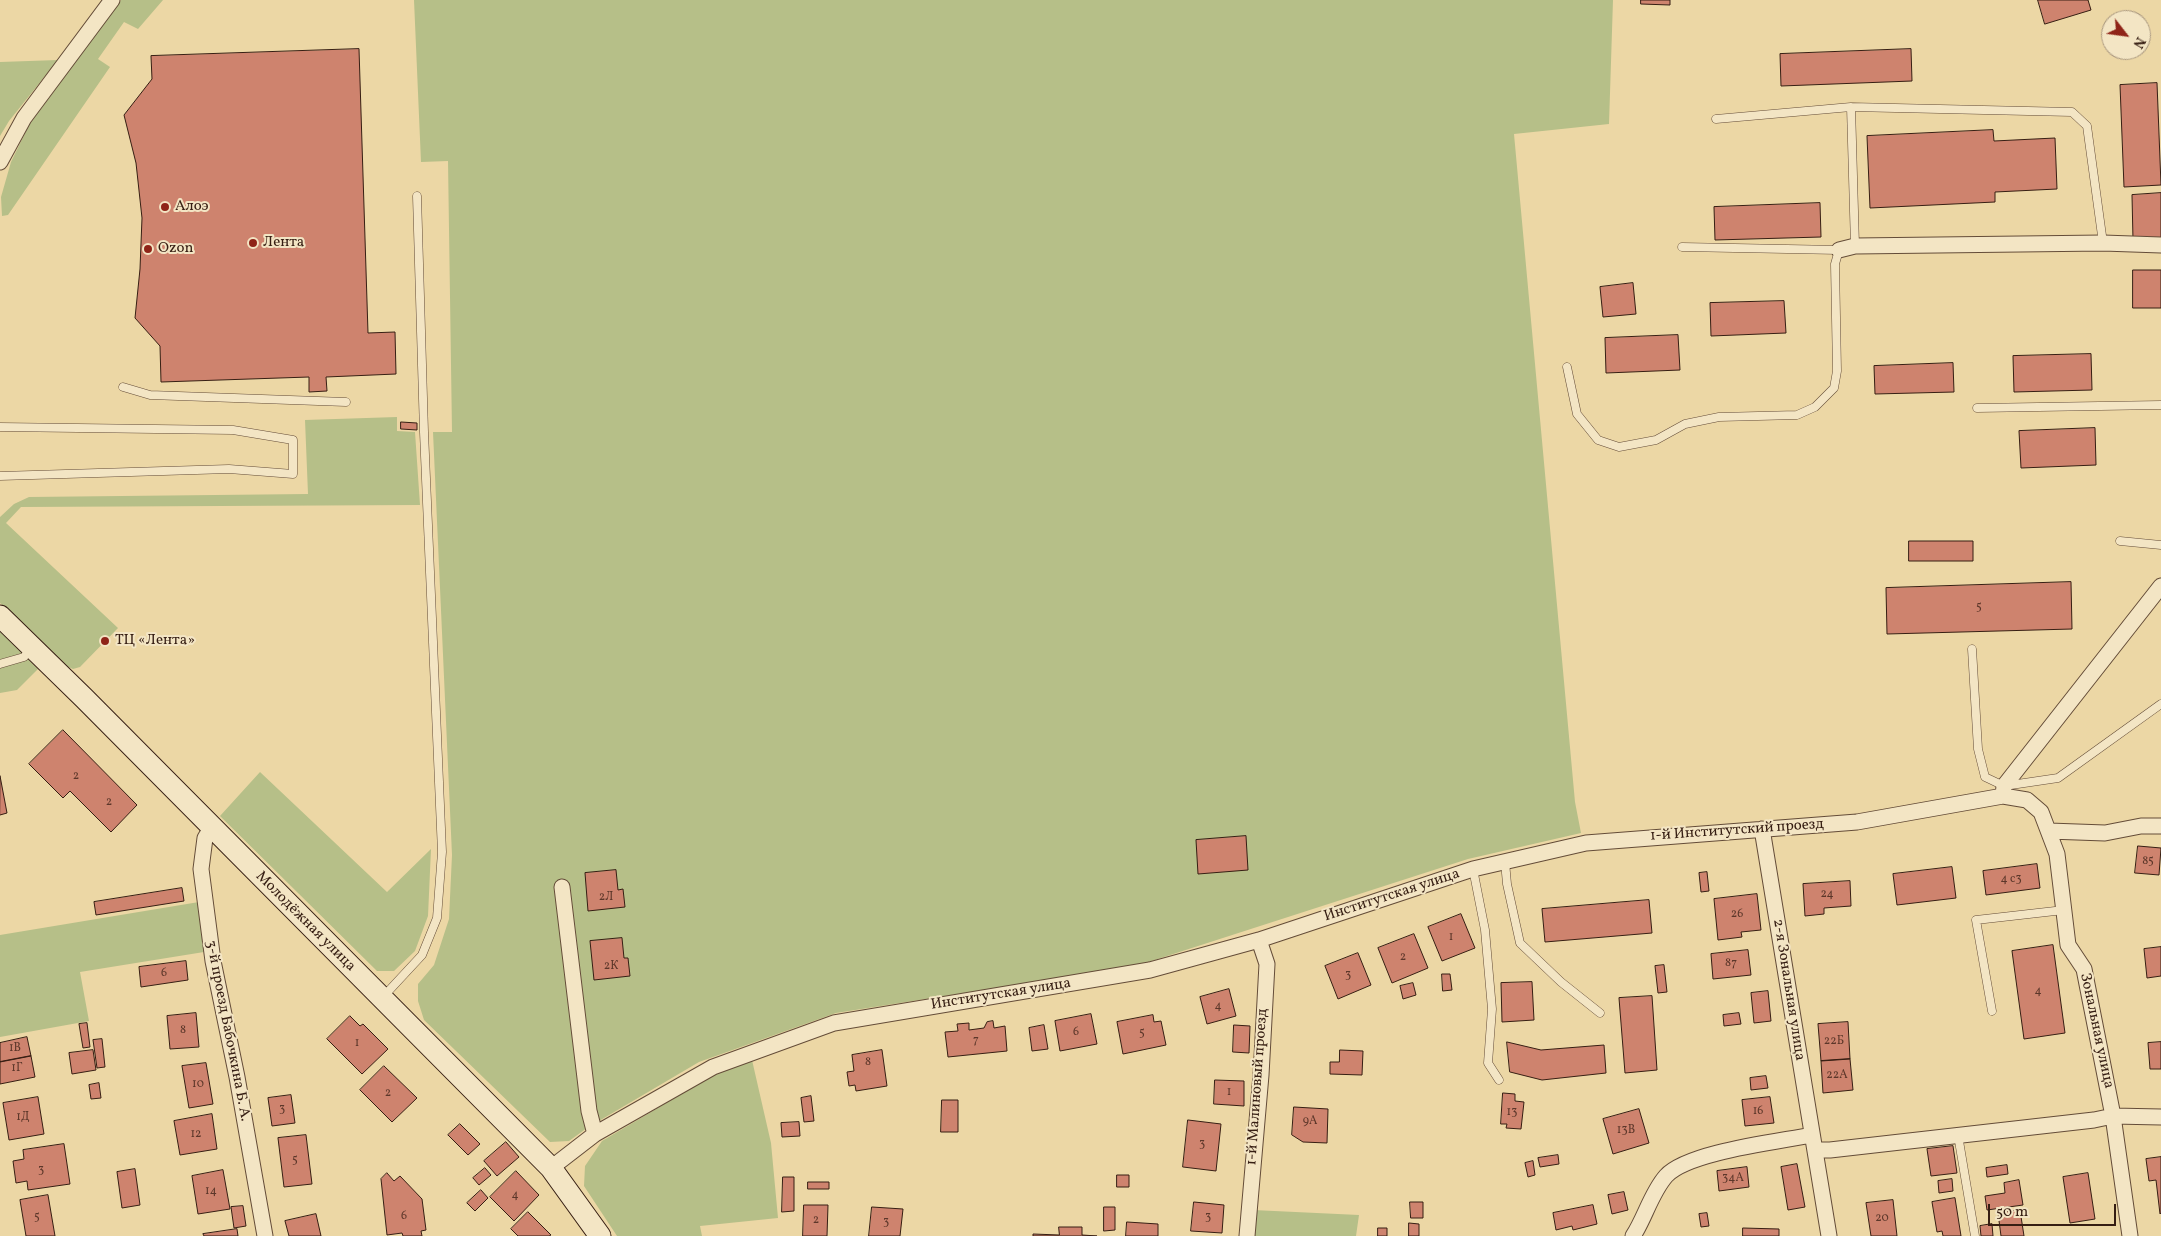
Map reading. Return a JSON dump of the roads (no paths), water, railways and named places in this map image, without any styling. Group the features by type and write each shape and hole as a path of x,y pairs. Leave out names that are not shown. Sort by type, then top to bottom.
{"street":[{"path":"0,162 24,118 112,0"},
{"path":"1839,250 1855,246 2103,243 2161,245"},
{"path":"2003,791 2161,586"},
{"name":"Молодёжная улица","path":"0,616 84,698 550,1168 600,1236"},
{"name":"1-й Институтский проезд","path":"1473,869 1586,843 1857,822 2003,791"},
{"name":"Зональная улица","path":"2003,791 2027,800 2041,812 2057,854 2068,945 2084,969 2113,1116 2130,1236"},
{"path":"2049,831 2105,832 2141,826 2161,826"},
{"name":"3-й проезд Бабочкина Б. А.","path":"211,828 205,838 201,869 212,961 237,1077 265,1236"},
{"name":"2-я Зональная улица","path":"1762,829 1814,1142"},
{"name":"Институтская улица","path":"550,1168 595,1134 713,1067 834,1023 1150,970 1259,940 1473,869"},
{"path":"562,887 589,1111 595,1134"},
{"name":"1-й Малиновый проезд","path":"1246,1236 1261,1075 1267,964 1259,940"},
{"path":"1633,1236 1666,1176 1678,1167 1697,1158 1814,1142 1830,1150 2094,1120 2113,1116 2161,1118"},
{"path":"1814,1142 1829,1236"}],"lane":[{"path":"1716,119 1852,108 2072,112 2087,126 2103,243"},
{"path":"1852,108 1855,246"},
{"path":"382,999 422,955 437,918 442,852 424,440 417,196"},
{"path":"1567,367 1577,414 1598,440 1619,447 1656,440 1685,424 1719,417 1797,415 1815,407 1834,388 1837,370 1835,264 1839,250 1682,247"},
{"path":"123,387 150,395 346,402"},
{"path":"1977,408 2161,405"},
{"path":"0,427 241,432 293,440 293,474 229,469 0,476"},
{"path":"2120,541 2161,545"},
{"path":"0,664 24,657 32,648"},
{"path":"1972,649 1978,749 1982,768 1985,777 2003,791 2058,778 2161,704"},
{"path":"1505,862 1507,884 1520,943 1562,982 1600,1013"},
{"path":"1473,869 1485,930 1492,1009 1488,1063 1499,1080"},
{"path":"1992,1012 1976,920 2064,910"},
{"path":"1958,1135 1975,1236"}],"place":[{"name":"Алоэ","path":"165,207"},
{"name":"Лента","path":"253,243"},
{"name":"Ozon","path":"148,249"},
{"name":"ТЦ «Лента»","path":"105,641"}]}
